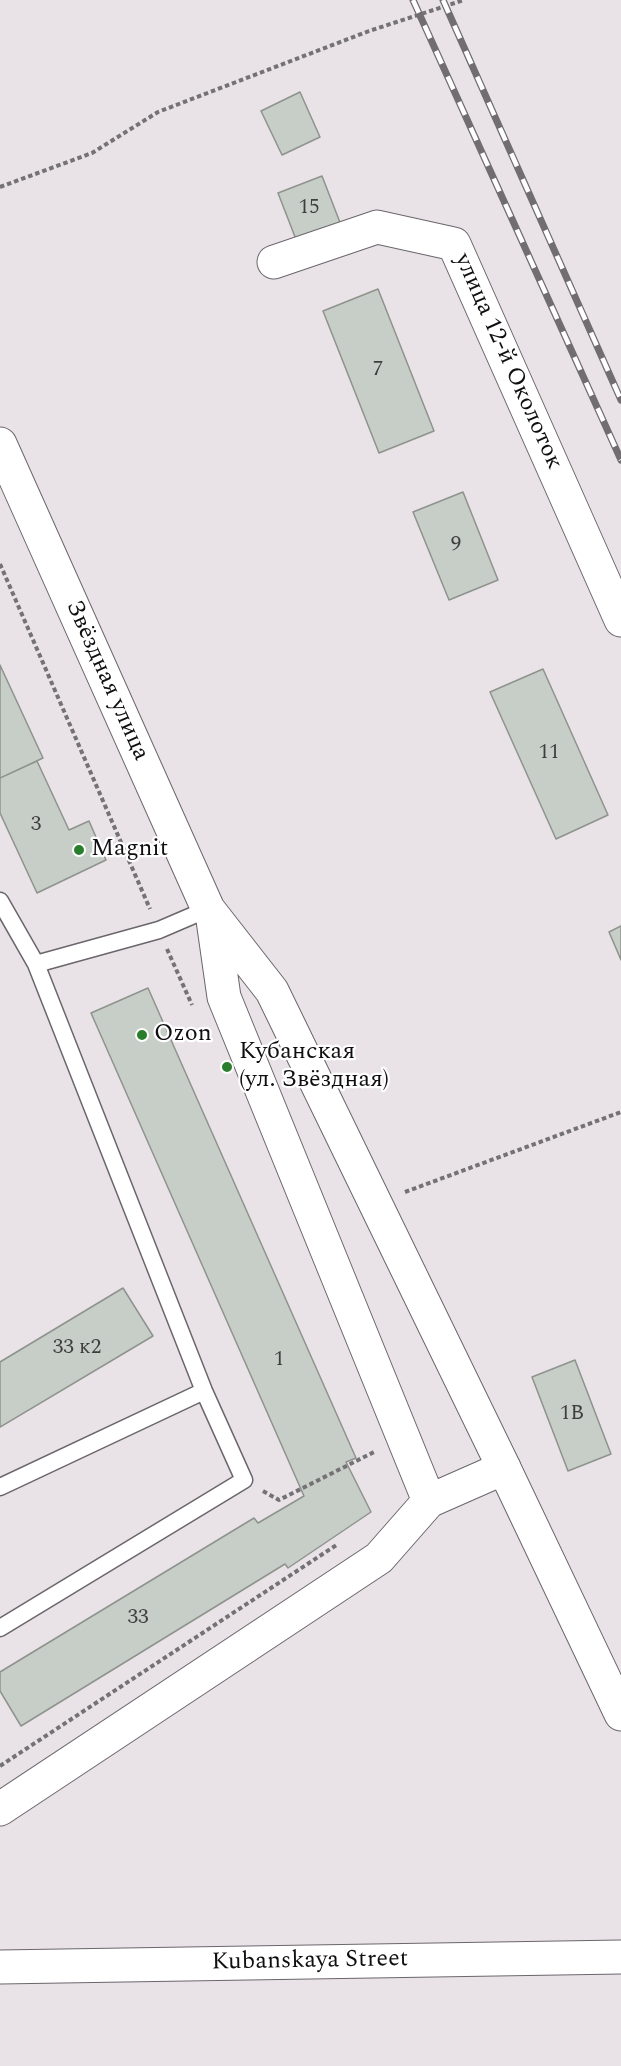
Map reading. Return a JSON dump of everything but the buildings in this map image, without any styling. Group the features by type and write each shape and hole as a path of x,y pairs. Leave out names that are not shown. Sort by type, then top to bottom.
{"main road":[{"name":"улица 12-й Околоток","path":"274,262 377,226 454,243 621,620"},
{"name":"Звёздная улица","path":"0,444 210,913"},
{"path":"210,913 272,991 621,1714"},
{"path":"210,913 225,997 429,1501"},
{"path":"0,1809 379,1558 429,1501 504,1468"},
{"name":"Kubanskaya Street","path":"0,1968 621,1957"}],"lane":[{"path":"0,901 36,964 204,1391 244,1480 0,1628"},
{"path":"36,964 159,930 210,913"},
{"path":"0,1487 204,1391"}],"path":[{"path":"0,187 92,153 158,112 369,32 464,0"},
{"path":"0,564 197,1016"},
{"path":"375,1203 621,1112"},
{"path":"244,1480 279,1500 384,1448"},
{"path":"0,1766 348,1538"}],"railway":[{"path":"413,0 621,460"},
{"path":"443,0 621,400"}],"place":[{"name":"Magnit","path":"79,850"},
{"name":"Ozon","path":"142,1035"},
{"name":"Кубанская (ул. Звёздная)","path":"227,1067"}]}
